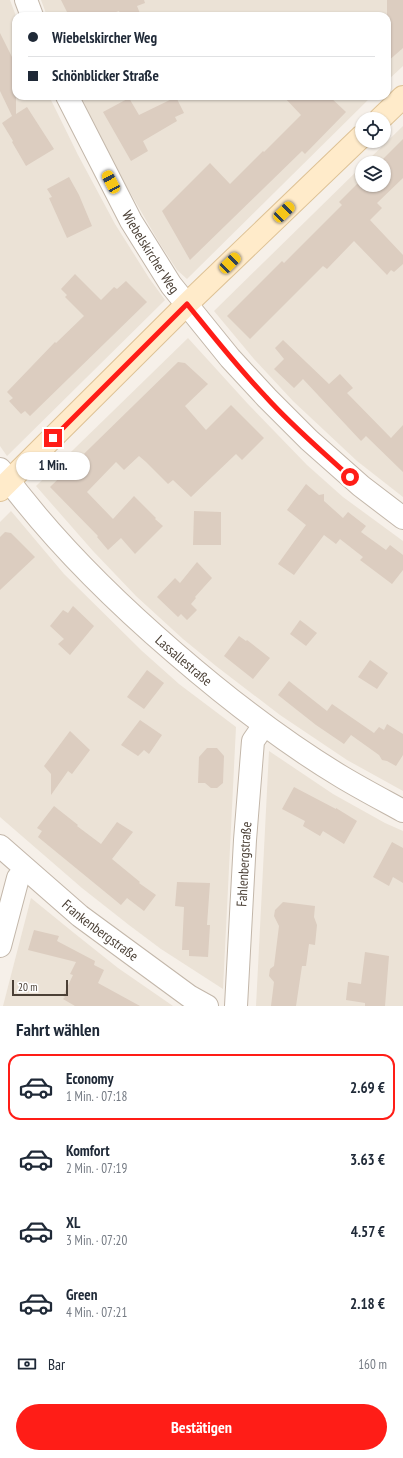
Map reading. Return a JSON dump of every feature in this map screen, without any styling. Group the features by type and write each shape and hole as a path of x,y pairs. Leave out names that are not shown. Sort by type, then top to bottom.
{"street":[{"path":"26,0 30,12"},
{"path":"387,112 403,97"},
{"name":"Wiebelskircher Weg","path":"69,100 131,221 171,286 230,358 267,398 309,440 361,486 403,518"},
{"path":"3,480 355,143"},
{"name":"Lassallestraße","path":"3,480 100,585 211,685 264,725 342,777 403,811"},
{"name":"Fahlenbergstraße","path":"236,1006 245,840 253,741 264,725"},
{"name":"Frankenbergstraße","path":"0,846 80,916 189,996 207,1006"},
{"path":"0,946 18,878 26,870"}],"shaded area":[{"path":"0,0 10,0 14,12 12,12 12,100 51,100 78,155 115,224 149,278 165,300 7,456 0,446"},
{"path":"41,0 403,0 403,66 391,77 391,12 46,12"},
{"path":"83,100 368,100 187,279 177,270 160,244 121,177"},
{"path":"403,126 403,497 357,461 293,401 254,359 214,311 355,173 355,192 391,192 391,156 372,156 380,148 391,148 391,138"},
{"path":"188,338 248,404 307,465 343,497 403,541 403,791 347,760 280,715 183,639 136,596 93,551 36,486"},
{"path":"11,511 64,574 142,651 179,684 236,727 223,989 161,949 129,925 82,888 0,817 0,522"},
{"path":"269,751 333,794 385,823 403,831 403,1006 256,1006"},
{"path":"31,898 118,968 173,1006 3,1006"}],"building":[{"path":"61,0 144,0 145,3 137,6 139,12 67,12"},
{"path":"387,0 403,0 403,48 391,58 391,12 387,12"},
{"path":"0,33 12,57 12,100 16,100 16,114 27,107 54,149 26,166 2,123 12,116 0,91"},
{"path":"125,100 130,100 139,115 170,100 178,100 184,113 175,117 177,121 143,141 148,151 131,161 103,112"},
{"path":"287,100 333,100 346,112 305,154 302,151 190,260 162,211 210,163 230,184 301,115"},
{"path":"403,139 403,178 391,190 391,156 386,156"},
{"path":"69,177 79,195 92,226 67,238 49,198 52,197 47,189"},
{"path":"355,186 355,192 388,192 377,203 382,208 370,220 403,255 403,264 394,272 391,270 387,275 354,241 327,269 323,266 250,339 227,316 282,261 284,263 342,205 339,202"},
{"path":"75,274 101,300 114,287 117,289 126,281 147,302 30,416 25,411 21,414 9,401 13,398 7,392 55,342 56,343 84,316 65,297 67,295 61,289"},
{"path":"283,340 329,384 340,374 353,388 347,393 391,438 403,425 403,472 366,436 361,441 303,379 294,388 274,369 284,359 275,348"},
{"path":"178,362 185,363 208,384 185,406 206,430 231,405 264,438 242,460 236,454 191,497 173,480 168,484 139,456 124,470 116,462 87,492 113,519 134,496 163,526 135,554 121,538 108,550 97,537 98,536 50,487"},
{"path":"306,484 319,495 324,494 324,501 343,518 348,512 366,526 361,532 386,550 390,545 403,555 403,570 392,584 360,560 363,557 340,539 336,544 324,535 294,575 278,564 306,525 287,510"},
{"path":"194,511 221,512 221,545 193,545"},
{"path":"5,532 11,533 35,557 0,590 0,537"},
{"path":"197,562 212,578 195,597 196,598 191,604 197,610 187,620 181,614 178,617 157,597 175,578 180,583"},
{"path":"73,606 94,626 70,655 58,644 64,639 50,626 63,610 68,613"},
{"path":"300,620 317,633 306,646 290,634"},
{"path":"239,636 246,641 247,640 270,658 253,679 224,656"},
{"path":"370,660 388,673 377,689 358,677"},
{"path":"147,670 164,683 144,709 127,697"},
{"path":"289,681 327,711 332,704 374,733 379,727 384,730 387,724 403,734 403,755 396,766 382,760 379,755 351,735 344,744 316,725 278,695"},
{"path":"140,720 162,735 149,754 144,750 138,756 121,745"},
{"path":"70,731 90,750 72,774 68,771 51,795 51,774 44,766"},
{"path":"207,748 217,748 224,756 223,783 217,788 211,788 205,783 198,783 199,757"},
{"path":"294,787 336,808 357,821 344,844 323,831 320,836 303,826 305,821 282,809"},
{"path":"54,806 101,844 117,822 133,832 112,859 140,882 139,883 156,895 144,911 127,898 121,905 38,837 42,831 37,828"},
{"path":"392,842 403,848 403,883 393,877 389,886 373,877"},
{"path":"177,882 210,883 207,925 210,925 208,957 189,956 189,950 182,950 184,907 175,906"},
{"path":"283,902 315,906 314,917 317,925 315,945 309,944 306,966 302,966 296,1006 271,1006 274,982 269,976 270,969 274,966 279,926 274,916 275,910"},
{"path":"34,930 59,936 57,941 95,961 94,965 104,970 98,983 140,1006 75,1006 63,999 73,975 70,974 76,962 28,950"},
{"path":"365,952 389,956 385,1006 365,1006 365,1003 346,1000 348,982 361,984"}],"route":[{"path":"53,438 187,304 230,358 267,398 309,440 350,477"}]}
